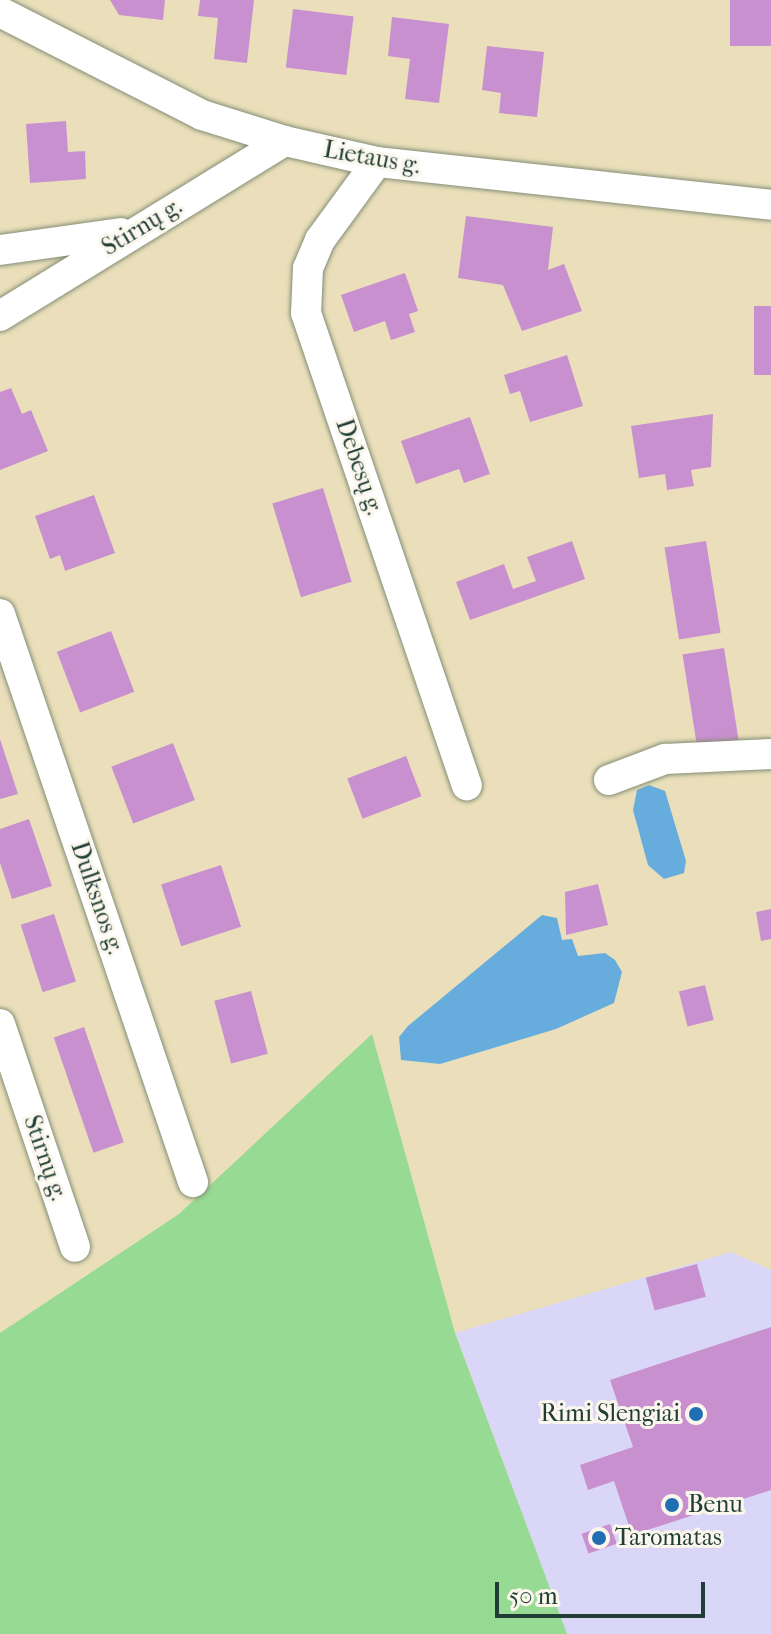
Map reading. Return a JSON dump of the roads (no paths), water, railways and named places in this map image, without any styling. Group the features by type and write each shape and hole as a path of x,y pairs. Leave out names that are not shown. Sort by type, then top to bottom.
{"street":[{"name":"Lietaus g.","path":"0,12 202,115 285,141 377,162 771,205"},
{"name":"Stirnų g.","path":"0,316 131,232 285,141"},
{"name":"Debesų g.","path":"377,162 320,240 308,268 306,313 467,785"},
{"path":"0,250 131,232"},
{"name":"Dulksnos g.","path":"0,614 193,1182"},
{"path":"609,780 665,759 771,754"},
{"name":"Stirnų g.","path":"0,1024 75,1247"}],"water":[{"path":"649,785 665,791 686,861 684,873 664,879 648,865 633,810 637,790"},
{"path":"542,915 557,918 562,940 572,939 578,956 605,953 615,960 622,972 614,1003 556,1029 440,1064 401,1060 399,1037 408,1026"}],"place":[{"name":"Rimi Slengiai","path":"696,1414"},
{"name":"Benu","path":"672,1505"},
{"name":"Taromatas","path":"599,1538"}]}
